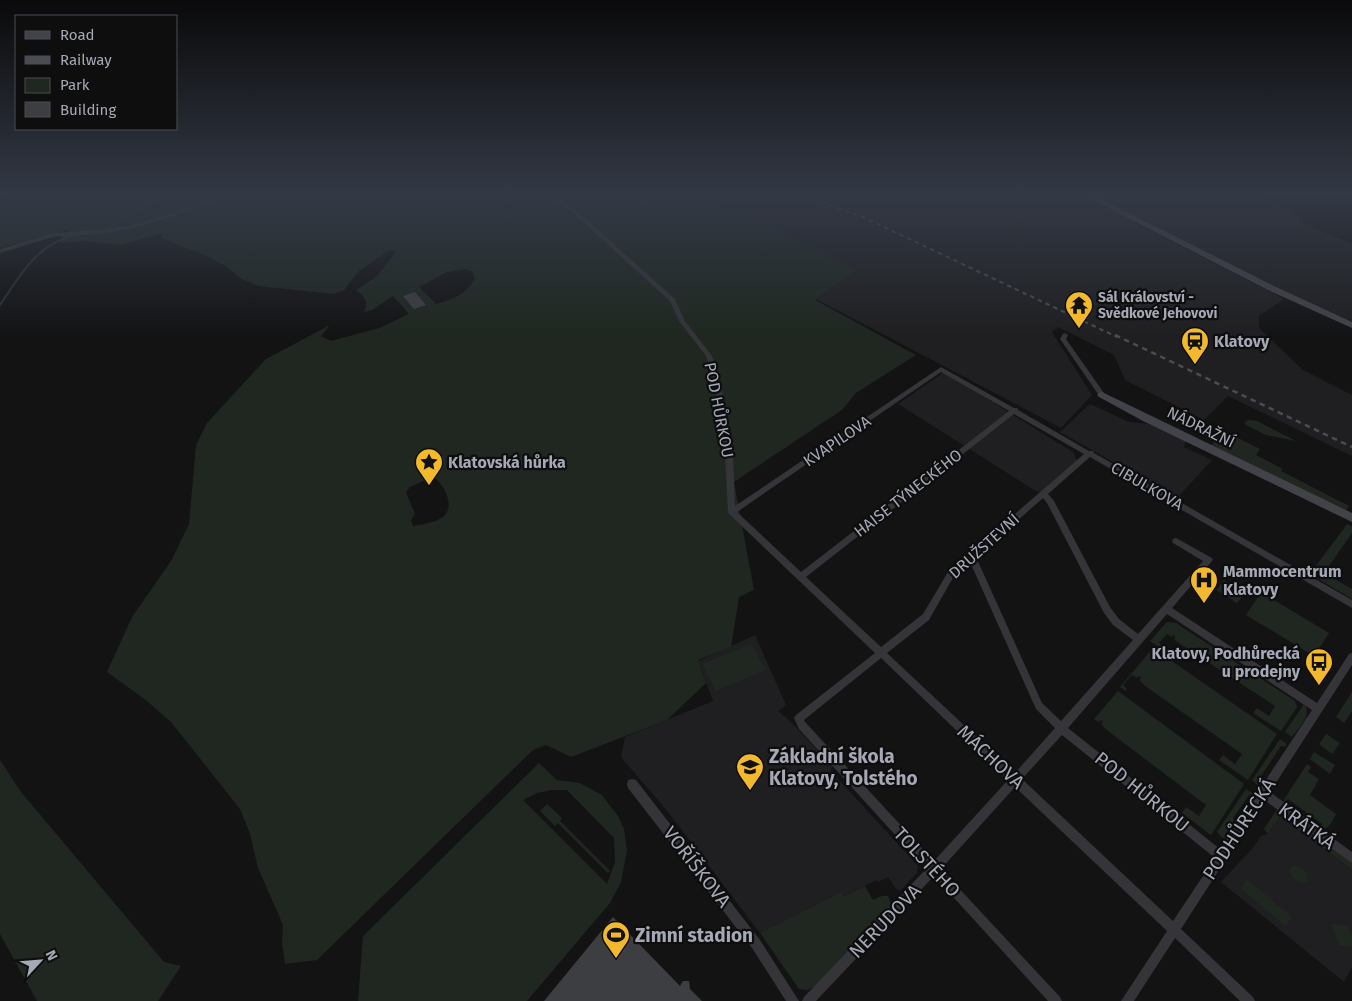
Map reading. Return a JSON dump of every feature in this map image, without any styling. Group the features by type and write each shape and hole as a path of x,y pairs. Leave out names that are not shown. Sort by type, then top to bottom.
{"street":[{"path":"0,251 29,243"},
{"name":"POD HŮRKOU","path":"609,243 673,300 682,321 710,356 717,379 729,454 732,512"},
{"path":"1182,243 1271,288 1352,324"},
{"name":"NÁDRAŽNÍ","path":"1064,334 1063,339 1102,395 1352,518"},
{"name":"KVAPILOVA","path":"732,512 941,369"},
{"name":"CIBULKOVA","path":"941,369 1352,604"},
{"name":"HAISE TÝNECKÉHO","path":"801,576 1014,410"},
{"name":"DRUŽSTEVNÍ","path":"799,722 799,718 802,715 926,617 951,574 1090,453"},
{"path":"1044,494 1050,501 1107,610 1116,622 1139,640"},
{"name":"MÁCHOVA","path":"732,512 1249,1001"},
{"path":"1062,729 1209,560 1176,541"},
{"name":"POD HŮRKOU","path":"971,555 1039,706 1062,729 1221,856"},
{"path":"1166,609 1318,709"},
{"name":"PODHŮRECKÁ","path":"1127,1001 1318,709 1351,662"},
{"name":"TOLSTÉHO","path":"799,722 1056,1001"},
{"name":"NERUDOVA","path":"808,1001 934,870 1062,729"},
{"name":"VOŘÍŠKOVA","path":"632,784 751,937 794,1001"},
{"name":"KRÁTKÁ","path":"1263,793 1352,858"}],"shaded area":[{"path":"804,243 1174,243 1284,299 1259,316 1259,328 1303,370 1352,395 1352,456 1228,396 1204,420 1125,380 1114,355 1058,327 1052,332 1092,395 1061,428 816,299 857,270"},
{"path":"1186,243 1352,243 1352,322"},
{"path":"944,372 1073,452 1078,463 1044,494 1036,491 898,404"},
{"path":"1090,404 1129,422 1149,424 1186,441 1184,447 1212,460 1177,498 1060,432"},
{"name":"Základní škola Klatovy, Tolstého","path":"755,635 786,705 778,711 790,721 833,767 830,770 918,866 917,873 900,891 895,888 888,877 878,882 877,880 843,896 841,892 760,933 668,812 621,757 625,737 713,701 698,661"},
{"path":"1280,816 1352,870 1352,967 1344,982 1221,882 1252,849 1261,836 1268,834"}],"green space":[{"path":"0,243 20,243 0,248"},
{"path":"100,243 128,243 120,245"},
{"path":"172,243 805,243 858,270 815,300 916,355 856,393 842,410 734,482 754,590 739,597 731,647 698,660 706,683 667,720 571,757 546,745 533,750 317,960 285,964 282,943 283,925 258,868 250,834 240,809 171,722 147,701 107,672 132,617 171,561 189,524 196,445 207,423 266,359 330,325 321,336 331,341 379,328 409,314 393,296 372,310 364,312 365,300 356,290 377,276 395,253 391,249 359,271 344,290 334,294 258,286 240,278 224,265 198,252","holes":["466,269 472,271 475,278 467,289 458,296 436,304 419,287 447,272","427,479 436,479 446,493 449,506 447,512 438,520 413,526 411,520 415,514 406,492 410,487"]},
{"path":"1248,420 1257,421 1296,441 1266,435 1246,425 1245,422"},
{"path":"1222,430 1260,449 1256,455 1283,469 1281,471 1349,506 1345,512 1211,446"},
{"path":"1347,524 1352,527 1352,533 1324,573 1352,589 1352,599 1310,574"},
{"path":"1224,580 1245,593 1237,603 1216,590"},
{"path":"1261,592 1329,633 1314,656 1246,615"},
{"path":"1168,622 1176,623 1295,701 1297,707 1281,731 1253,713 1257,708 1269,716 1275,706 1180,644 1174,639 1176,637 1167,634 1159,643 1163,647 1162,649 1150,641"},
{"path":"751,644 766,670 716,691 702,664"},
{"path":"1153,648 1277,734 1248,780 1219,760 1223,755 1235,764 1242,754 1145,686 1139,680 1141,678 1139,676 1137,678 1132,675 1123,685 1127,689 1126,691 1120,687"},
{"path":"1118,691 1244,784 1211,835 1182,813 1186,807 1199,816 1206,805 1108,731 1101,724 1103,722 1101,720 1099,722 1094,719"},
{"path":"1352,692 1352,711 1344,723 1336,717"},
{"path":"1304,704 1307,712 1306,717 1292,737 1285,732"},
{"path":"1326,734 1340,743 1332,754 1319,744"},
{"path":"1280,739 1287,744 1285,747 1281,746 1259,779 1261,783 1258,786 1252,780"},
{"path":"1314,752 1335,765 1330,774 1310,759"},
{"path":"0,760 21,792 164,962 181,966 158,1001 37,1001 0,934"},
{"path":"539,763 557,780 580,783 602,795 618,816 624,829 627,851 621,882 610,903 527,1001 358,1001 363,936","holes":["567,790 614,838 615,862 607,884 523,800 537,793"]},
{"path":"1307,764 1311,767 1308,772 1319,779 1310,795 1336,814 1330,825 1323,829 1320,829 1322,824 1288,799 1284,804 1282,803"},
{"path":"1246,789 1254,794 1249,795 1233,818 1235,822 1224,840 1217,832"},
{"path":"547,804 562,818 560,821 610,871 608,873 558,823 555,826 540,811"},
{"path":"1278,808 1352,862 1352,870 1280,816 1268,834 1264,829"},
{"path":"1295,865 1306,871 1307,883 1301,883 1292,877 1289,869"},
{"path":"1247,879 1292,917 1286,926 1240,888"},
{"path":"865,886 873,900 882,896 888,896 891,903 890,908 817,985 808,990 799,989 760,933 841,892 844,896"},
{"path":"1331,924 1348,926 1352,937 1352,947 1339,945"}],"building":[{"path":"415,292 426,305 414,309 403,296"},
{"name":"Zimní stadion","path":"613,917 680,986 683,981 689,981 690,989 702,1001 544,1001"}],"waterway":[{"path":"0,305 30,263 54,243"}],"railway":[{"path":"917,243 1117,337"},
{"path":"1115,335 1352,447"}],"place":[{"name":"Sál Království - Svědkové Jehovovi","path":"1079,329"},
{"name":"Klatovy","path":"1195,365"},
{"name":"Klatovská hůrka","path":"429,486"},
{"name":"Mammocentrum Klatovy","path":"1204,604"},
{"name":"Klatovy, Podhůrecká u prodejny","path":"1319,686"},
{"name":"Základní škola Klatovy, Tolstého","path":"750,791"},
{"name":"Zimní stadion","path":"616,959"}]}
